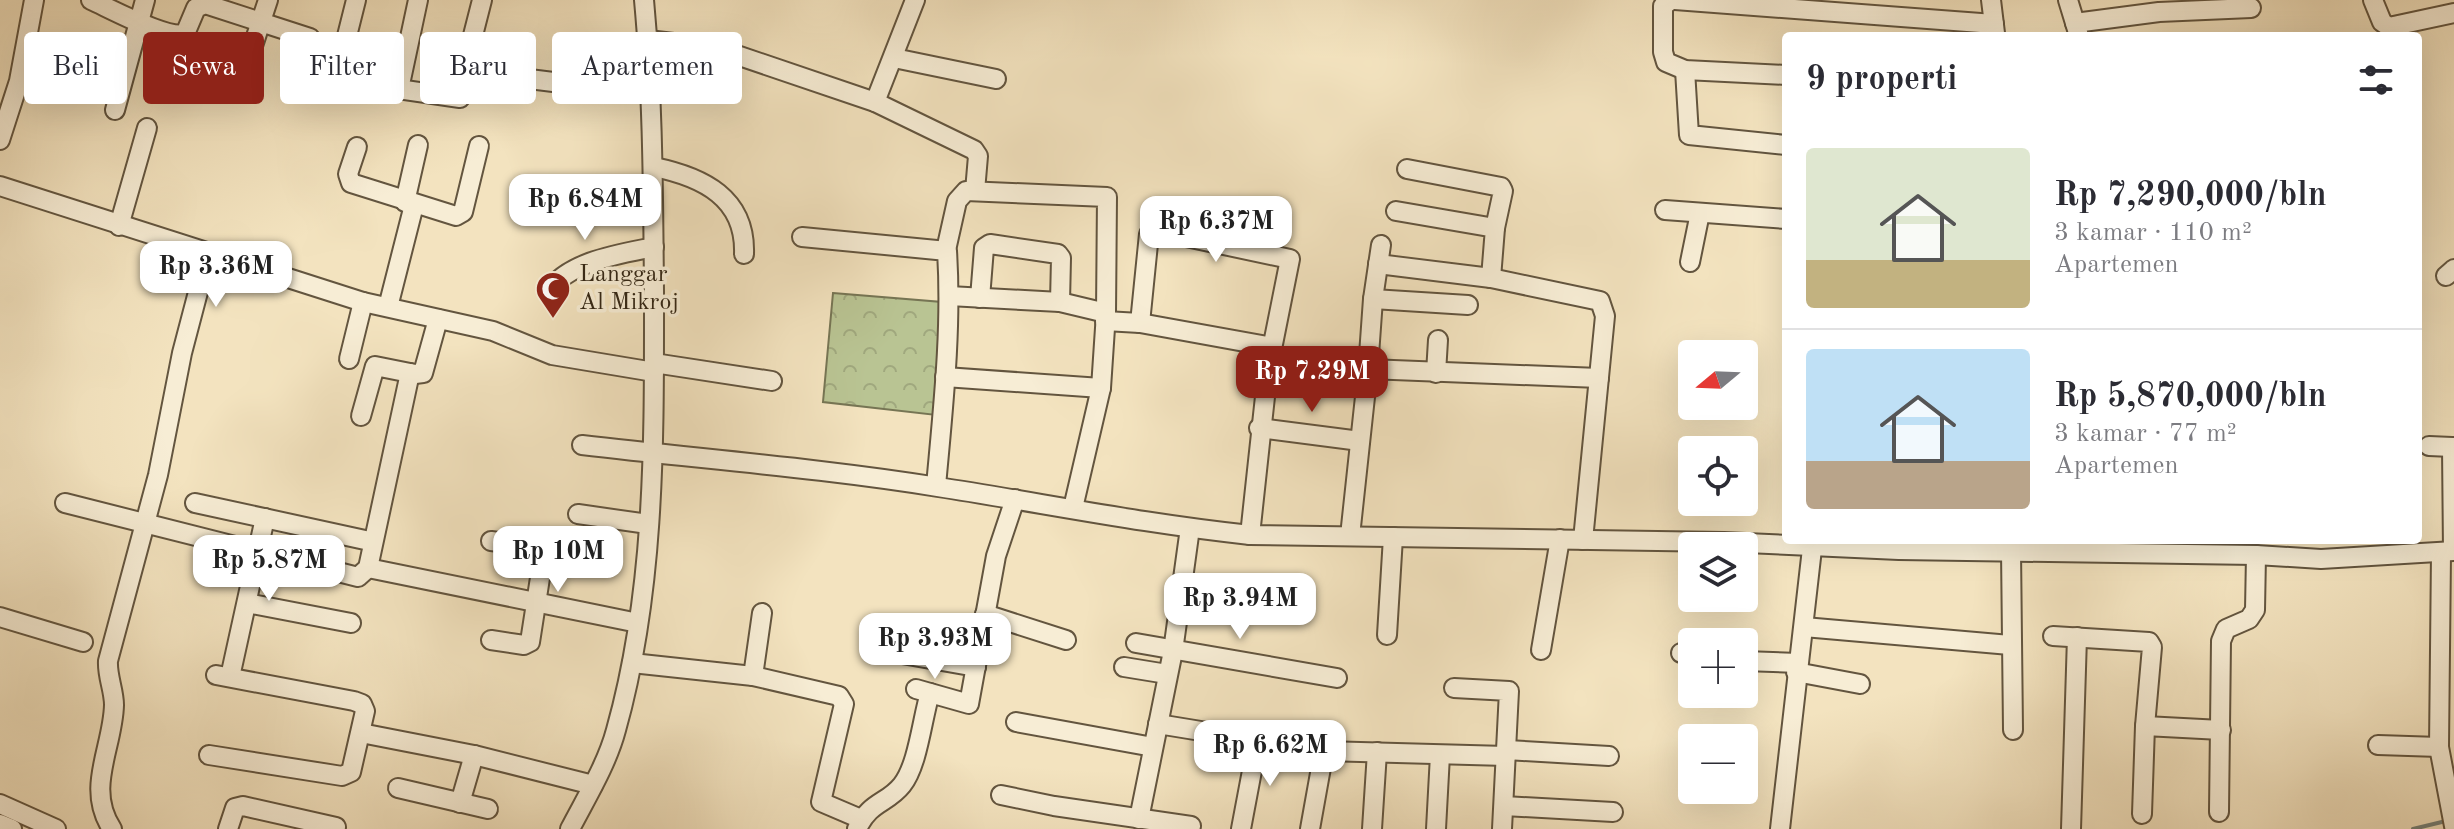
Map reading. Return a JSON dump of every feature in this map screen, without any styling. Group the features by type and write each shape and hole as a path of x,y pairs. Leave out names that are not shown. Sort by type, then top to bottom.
{"street":[{"path":"0,140 19,81 34,0"},
{"path":"91,0 138,22 182,35 196,8 205,4 289,32"},
{"path":"115,110 145,0"},
{"path":"258,32 268,0"},
{"path":"348,32 356,0"},
{"path":"404,66 418,0"},
{"path":"474,32 482,0"},
{"path":"644,0 647,32"},
{"path":"875,102 915,0"},
{"path":"1782,75 1685,70 1666,62 1663,52 1663,6 1673,0 1994,30 1991,0"},
{"path":"2068,0 2077,30 2159,6 2251,8"},
{"path":"2373,0 2382,22 2389,27 2454,13"},
{"path":"742,57 875,102 974,150 978,156 975,191"},
{"path":"894,58 996,79"},
{"path":"1685,70 1689,135 1782,145"},
{"path":"570,829 616,733 638,623 654,454 654,167 651,104"},
{"path":"119,226 147,128"},
{"path":"388,307 410,203 418,145"},
{"path":"357,147 348,174 351,183 456,216 461,215 479,146"},
{"path":"654,167 687,175 725,199 745,234 744,254"},
{"path":"1407,169 1501,187 1503,191 1495,228 1491,278"},
{"path":"0,186 363,302 493,331 552,355 772,381"},
{"path":"936,486 949,296 946,250 957,201 962,192 1107,197 1106,317 1101,388 1073,508"},
{"path":"1665,210 1782,219"},
{"path":"1396,211 1495,228"},
{"path":"1690,262 1700,213"},
{"path":"1140,323 1149,234 1156,230 1290,259 1259,428 1250,535"},
{"path":"802,237 946,250"},
{"path":"980,298 984,248 990,244 1058,254 1061,258 1060,302"},
{"path":"549,291 555,283 596,261 654,247"},
{"path":"112,829 102,809 98,785 114,708 107,673 108,661 158,475 182,353 208,254"},
{"path":"1350,536 1380,254 1600,301 1605,316 1583,540"},
{"path":"949,296 1060,302 1106,317 1272,347"},
{"path":"1373,299 1468,305"},
{"path":"349,359 363,302"},
{"path":"361,416 375,366 423,373 438,319"},
{"path":"1436,373 1438,340"},
{"path":"1268,369 1599,378"},
{"path":"65,503 351,577 363,575 368,568 410,373"},
{"path":"945,377 1101,388"},
{"path":"1259,428 1360,441"},
{"path":"582,445 936,486 1250,535 1782,543"},
{"path":"2429,446 2453,447 2446,698 2439,747 2454,826"},
{"path":"632,663 753,676 842,697 844,704 821,801 824,806 859,824 869,809 901,786 916,749 923,691 969,704 996,556 1015,499"},
{"path":"195,503 365,540"},
{"path":"578,514 648,524"},
{"path":"209,755 342,776 351,772 361,733 365,711 362,704 223,676 247,603 265,518"},
{"path":"1139,819 1173,651 1190,528"},
{"path":"1387,635 1393,537"},
{"path":"1541,650 1560,539"},
{"path":"491,541 523,545 540,551 542,565 528,644 491,640"},
{"path":"1780,829 1813,544 2011,550 2066,546 2189,547 2321,559 2449,552"},
{"path":"2011,550 2013,730"},
{"path":"2219,812 2221,641 2226,629 2253,615 2256,555"},
{"path":"368,568 638,623"},
{"path":"247,603 351,623"},
{"path":"753,676 762,613"},
{"path":"985,614 1066,640"},
{"path":"0,617 83,642"},
{"path":"1804,627 2010,645"},
{"path":"2053,636 2149,642 2152,647 2142,814"},
{"path":"2071,829 2077,637"},
{"path":"1136,643 1337,678"},
{"path":"902,654 976,667"},
{"path":"1758,663 1797,668 1860,684"},
{"path":"1124,667 1167,674"},
{"path":"1454,688 1509,691 1502,829"},
{"path":"1016,722 1153,747"},
{"path":"1158,724 1324,751 1609,756"},
{"path":"2145,726 2221,730"},
{"path":"361,733 474,755 593,785"},
{"path":"1241,829 1258,739"},
{"path":"2378,745 2439,747"},
{"path":"1310,829 1324,751"},
{"path":"1372,829 1377,752"},
{"path":"460,803 474,755"},
{"path":"1436,829 1440,755"},
{"path":"398,788 488,809"},
{"path":"1001,795 1191,826"},
{"path":"0,804 56,829"},
{"path":"228,829 235,808 243,806 336,827"},
{"path":"1504,806 1613,812"},
{"path":"1769,829 1772,806 1783,806"},
{"path":"0,824 12,829"}],"green space":[{"path":"833,293 942,302 936,415 823,402"}],"waterway":[{"path":"2413,829 2446,821"}],"place":[{"name":"Langgar Al Mikroj","path":"553,320"}]}
